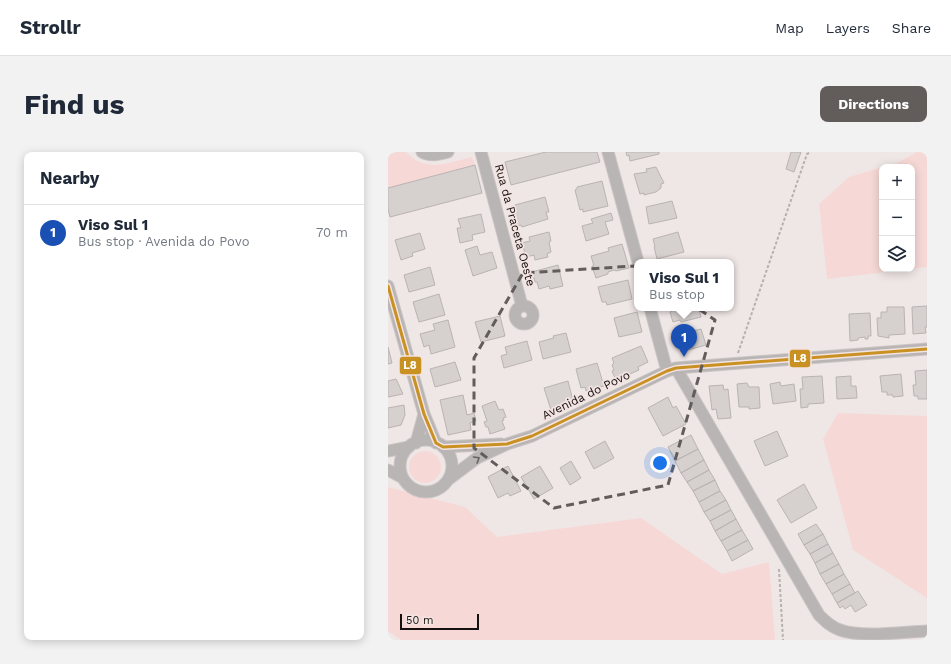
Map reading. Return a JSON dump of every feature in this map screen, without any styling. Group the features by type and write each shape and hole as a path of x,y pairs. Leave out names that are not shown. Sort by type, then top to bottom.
{"street":[{"path":"422,152 424,154 438,155 448,152"},
{"name":"Rua da Praceta Oeste","path":"482,152 522,306"},
{"path":"608,152 637,259"},
{"path":"388,286 424,414 440,445 451,458 451,472 449,479"},
{"path":"651,311 671,370 819,615 828,624 840,630 856,633 874,634 927,631"},
{"path":"671,370 927,349"},
{"name":"Avenida do Povo","path":"388,470 403,478 414,489 422,492 438,490 449,479 477,458 507,444 532,436 671,370"},
{"path":"403,478 401,465 402,458 412,445 424,414"},
{"name":"Avenida do Povo","path":"388,451 426,441 440,445 507,444"}],"path":[{"path":"735,364 807,154 811,152"},
{"path":"779,568 783,640"}],"highlighted area":[{"path":"635,266 715,320 668,485 554,508 474,448 474,358 523,273"}],"shaded area":[{"path":"397,152 406,152 421,162 437,165 472,157 475,165 388,188 388,155"},
{"path":"917,152 927,152 927,267 915,269 915,164 893,164"},
{"path":"879,168 879,272 886,272 827,279 819,204 849,177"},
{"path":"838,413 927,416 927,598 853,550 823,439"},
{"path":"422,451 428,451 438,458 441,467 440,473 434,480 428,483 422,483 412,476 409,470 409,464 416,454"},
{"path":"388,487 465,507 497,537 641,518 722,574 769,562 775,640 401,640 388,631"}],"building":[{"path":"546,152 597,152 600,162 511,185 505,162"},
{"path":"626,152 659,152 659,154 630,161 629,155 627,156"},
{"path":"791,152 801,152 794,172 786,169"},
{"path":"475,165 482,193 390,217 388,209 388,188"},
{"path":"656,167 664,183 661,184 661,188 656,192 644,195 644,193 640,194 634,174 647,172 646,169"},
{"path":"602,181 608,206 583,212 583,209 580,210 575,190 577,187"},
{"path":"545,197 549,212 546,212 548,219 522,227 521,225 517,226 513,211 516,210 515,205"},
{"path":"672,201 677,218 649,224 646,207"},
{"path":"611,213 613,220 605,222 609,234 586,241 582,226 593,223 591,219"},
{"path":"481,214 485,232 472,235 473,240 460,243 457,228 461,228 458,219"},
{"path":"549,232 551,252 547,254 548,257 535,260 534,255 526,257 522,243 530,241 529,237"},
{"path":"678,232 684,252 657,259 653,239"},
{"path":"420,233 425,249 412,253 413,256 401,260 395,240"},
{"path":"622,244 629,268 616,271 614,270 608,272 608,274 596,278 592,266 594,266 591,256 609,251 608,248"},
{"path":"477,246 480,255 492,252 497,268 473,276 465,250"},
{"path":"558,265 563,286 550,289 549,286 539,289 532,272"},
{"path":"430,267 435,285 409,292 404,275"},
{"path":"628,280 632,299 607,305 606,302 602,302 598,287"},
{"path":"439,294 445,315 419,322 413,302"},
{"path":"927,306 927,327 925,327 926,333 913,334 912,307"},
{"path":"887,307 904,307 905,334 889,335 889,338 878,336 877,318 881,318 881,312 887,312"},
{"path":"699,311 701,317 681,322 680,320 673,322 670,312"},
{"path":"637,312 642,332 619,337 614,318"},
{"path":"870,313 871,336 868,336 868,339 865,339 865,337 850,341 849,314"},
{"path":"500,316 505,336 481,342 475,322"},
{"path":"448,320 455,347 431,354 429,345 424,347 420,334 435,330 433,324"},
{"path":"701,329 706,345 681,352 677,335"},
{"path":"566,333 571,352 543,359 539,342 554,338 553,336"},
{"path":"527,341 532,360 504,368 501,356 507,354 505,347"},
{"path":"641,346 648,362 638,367 639,370 616,380 612,371 614,370 612,365 614,363 612,358"},
{"path":"388,347 392,363 388,364"},
{"path":"455,362 461,380 435,387 430,369"},
{"path":"597,363 604,386 586,391 585,387 581,388 576,369"},
{"path":"927,370 927,399 918,399 918,396 914,396 913,385 916,385 915,371"},
{"path":"901,374 903,396 893,397 893,395 887,395 887,392 882,392 880,376"},
{"path":"822,376 824,403 808,404 808,407 801,408 800,389 803,389 802,377"},
{"path":"851,376 851,386 856,386 857,398 837,399 836,377"},
{"path":"396,379 403,394 388,397 388,381"},
{"path":"568,381 573,401 551,410 544,388"},
{"path":"780,382 781,386 794,384 796,401 773,404 770,384"},
{"path":"747,383 749,387 759,387 760,408 749,409 749,407 739,407 737,384"},
{"path":"723,385 724,390 728,389 731,418 718,419 716,409 712,410 709,386"},
{"path":"463,395 467,415 474,413 476,421 470,423 471,430 448,435 440,400"},
{"path":"668,397 673,408 676,406 686,424 663,436 648,408"},
{"path":"495,401 499,410 503,409 506,417 503,418 504,420 502,421 505,429 490,434 488,427 486,427 484,422 487,421 482,406"},
{"path":"404,405 405,415 401,425 388,428 388,408"},
{"path":"777,431 788,456 765,466 754,441"},
{"path":"691,435 698,449 675,461 668,447"},
{"path":"605,441 614,458 594,469 585,452"},
{"path":"698,449 704,460 681,473 675,461"},
{"path":"704,460 709,470 687,482 681,473"},
{"path":"571,461 581,478 570,485 560,468"},
{"path":"508,466 521,491 510,496 508,493 498,498 488,477"},
{"path":"540,466 553,488 534,499 521,477"},
{"path":"709,470 715,480 693,491 687,482"},
{"path":"715,480 720,491 699,502 693,491"},
{"path":"804,484 817,508 791,523 777,500"},
{"path":"720,491 726,500 704,512 699,502"},
{"path":"726,500 731,510 710,521 704,512"},
{"path":"731,510 736,519 715,531 710,521"},
{"path":"736,519 742,530 721,541 715,531"},
{"path":"816,524 823,534 804,545 798,534"},
{"path":"742,530 748,540 727,551 721,541"},
{"path":"823,534 828,544 810,554 804,545"},
{"path":"748,540 753,549 732,561 727,551"},
{"path":"828,544 833,553 815,563 810,554"},
{"path":"833,553 839,564 820,574 815,563"},
{"path":"839,564 844,574 826,584 820,574"},
{"path":"844,574 850,584 832,594 826,584"},
{"path":"850,584 855,593 837,603 832,594"},
{"path":"858,591 867,605 855,612 851,605 845,609 843,606 840,608 837,603"}],"transit line":[{"name":"L8","path":"388,286 424,414 436,443"},
{"name":"L8","path":"436,443 443,447 507,444 532,436 676,368 927,349"}],"place":[{"name":"Viso Sul 1","path":"684,357"}]}
